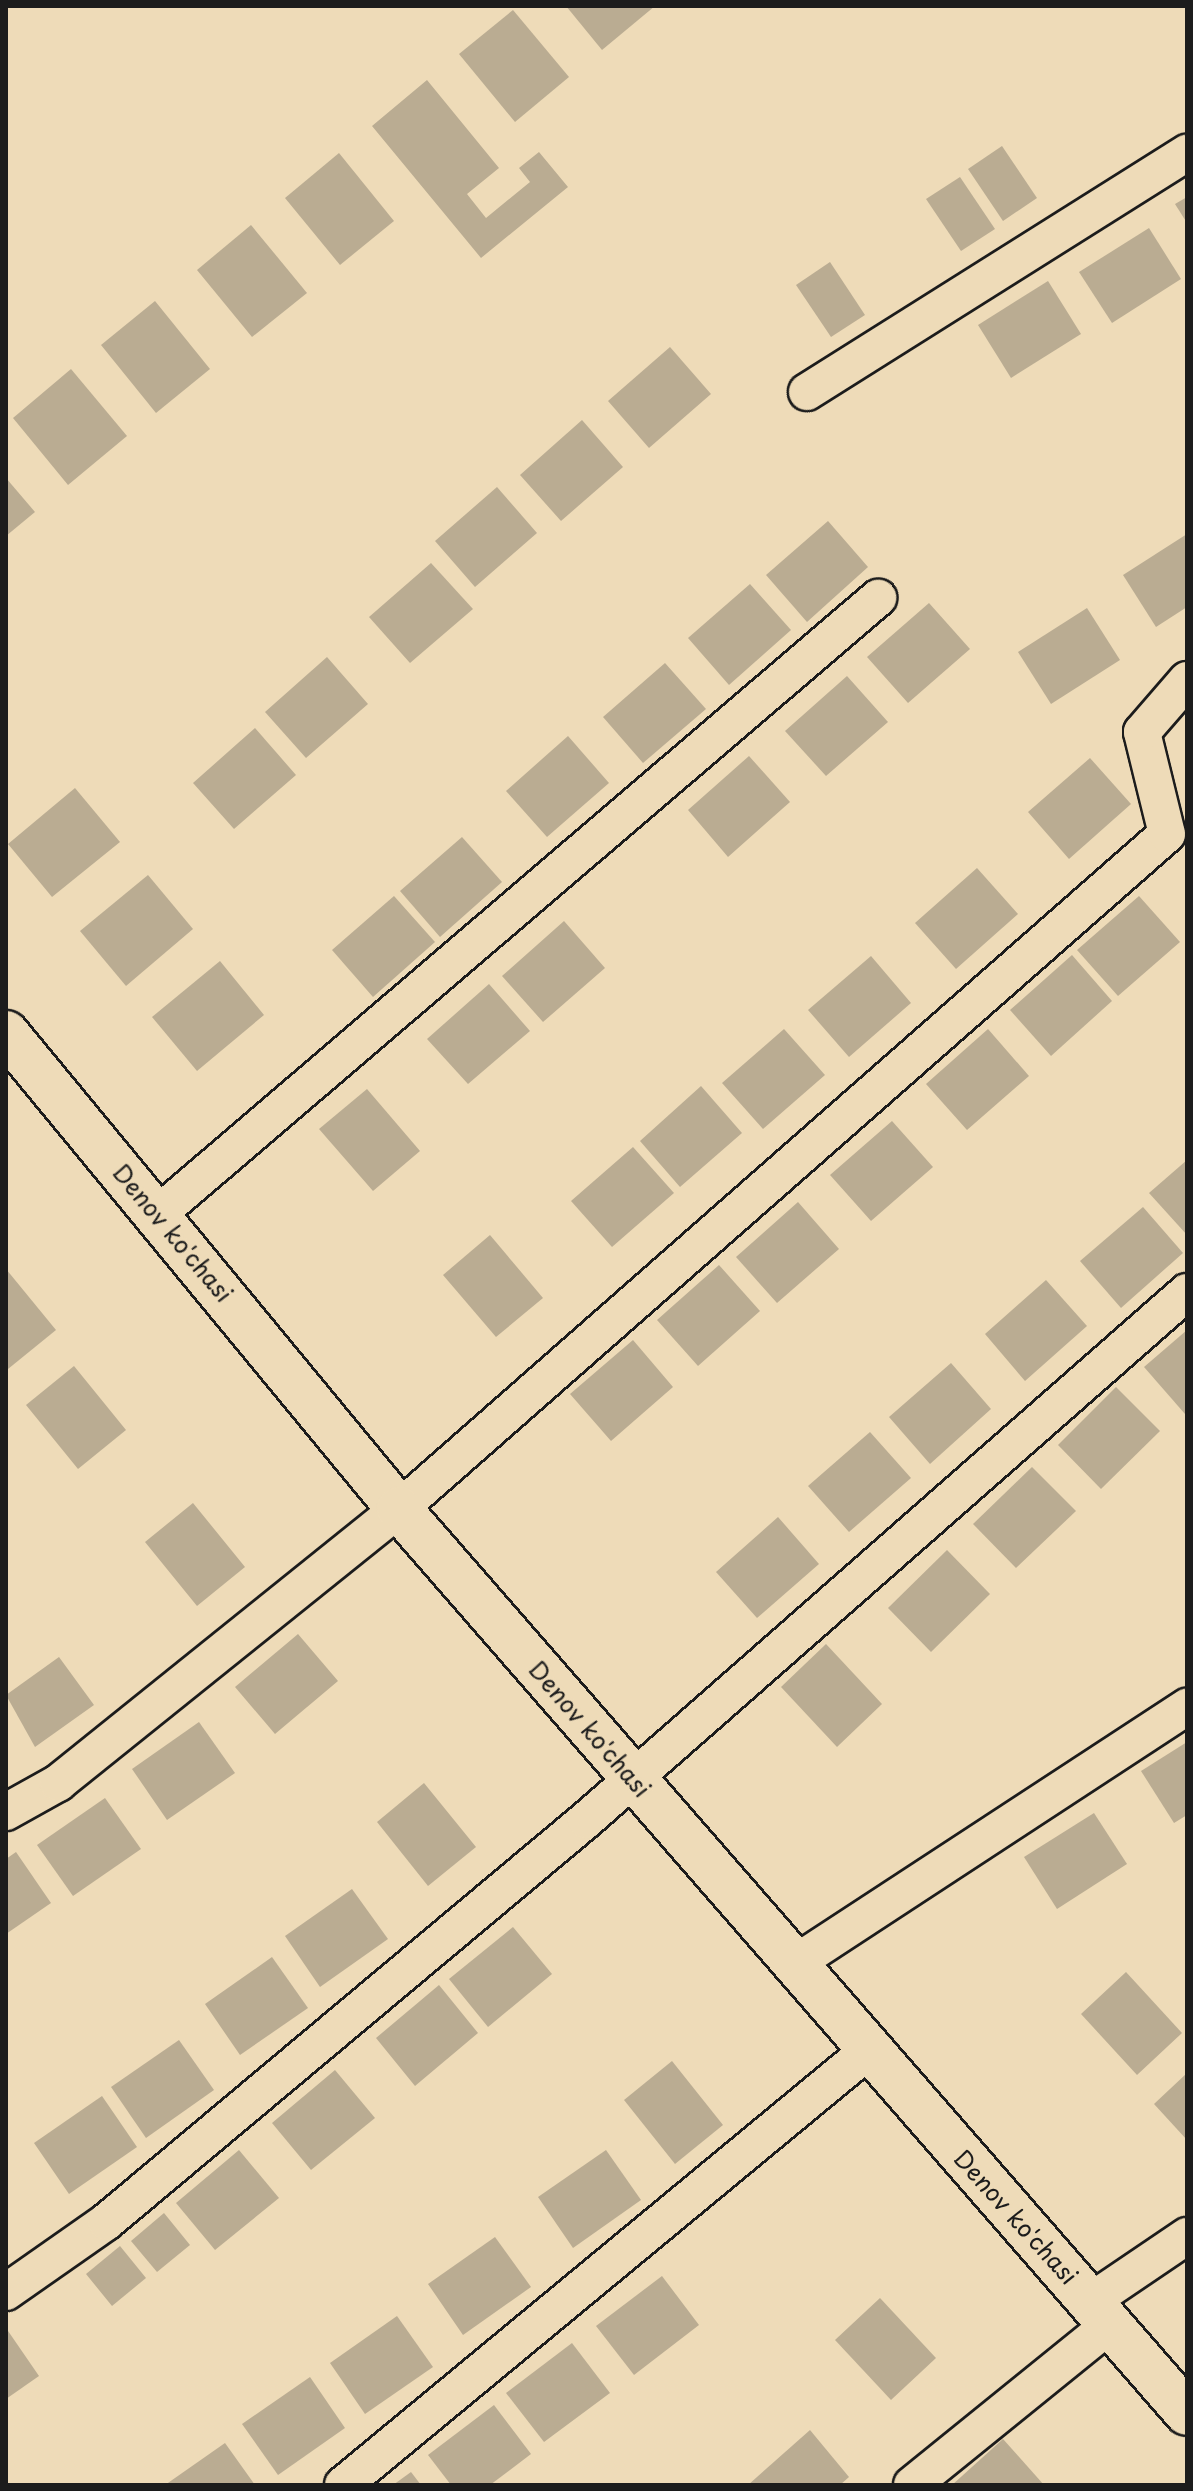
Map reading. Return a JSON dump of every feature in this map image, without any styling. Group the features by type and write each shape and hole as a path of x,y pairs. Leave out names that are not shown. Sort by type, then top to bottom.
{"street":[{"path":"807,392 1187,153"},
{"path":"158,1214 878,598"},
{"path":"6,1812 58,1783 399,1509 1167,834 1142,732 1187,680"},
{"name":"Denov ko'chasi","path":"6,1033 399,1509 1187,2413"},
{"path":"6,2292 106,2222 634,1780 1187,1292"},
{"path":"794,1964 1187,1707"},
{"path":"343,2485 869,2050"},
{"path":"912,2485 1187,2236"}],"building":[{"path":"566,6 655,6 602,50"},
{"path":"513,10 569,77 515,122 459,54"},
{"path":"427,80 499,168 467,194 486,218 530,182 519,168 539,152 568,187 481,258 372,126"},
{"path":"1002,146 1037,198 1003,221 968,169"},
{"path":"339,153 394,221 340,265 285,198"},
{"path":"960,177 995,229 961,251 926,199"},
{"path":"1187,197 1187,223 1175,204"},
{"path":"251,225 307,293 252,337 197,270"},
{"path":"1149,228 1181,279 1112,323 1079,272"},
{"path":"830,262 865,315 831,337 796,285"},
{"path":"1048,281 1081,334 1011,378 978,325"},
{"path":"155,301 210,369 156,413 101,345"},
{"path":"670,347 711,394 649,448 608,401"},
{"path":"71,369 127,436 68,485 13,418"},
{"path":"582,420 623,467 561,521 520,475"},
{"path":"6,478 35,512 6,536"},
{"path":"497,487 537,533 475,587 435,541"},
{"path":"828,521 868,567 807,622 766,575"},
{"path":"1187,534 1187,607 1156,627 1123,575"},
{"path":"431,563 473,609 410,663 369,617"},
{"path":"750,584 791,630 729,685 688,638"},
{"path":"929,603 970,649 908,703 867,657"},
{"path":"1087,608 1120,660 1051,704 1018,652"},
{"path":"327,657 368,704 306,758 265,712"},
{"path":"665,663 706,709 643,763 603,717"},
{"path":"847,676 888,722 826,776 785,731"},
{"path":"255,728 296,775 234,829 193,783"},
{"path":"568,736 609,783 547,837 506,791"},
{"path":"749,756 790,802 728,857 688,810"},
{"path":"1090,758 1131,804 1069,859 1028,812"},
{"path":"75,788 120,842 52,897 8,844"},
{"path":"462,837 502,882 440,937 400,891"},
{"path":"977,868 1018,914 956,969 915,923"},
{"path":"148,875 193,929 126,986 80,931"},
{"path":"394,896 435,942 373,997 332,950"},
{"path":"1139,896 1180,942 1118,996 1077,950"},
{"path":"564,921 605,968 543,1022 502,976"},
{"path":"1072,955 1112,1001 1051,1056 1010,1010"},
{"path":"871,956 911,1003 849,1057 808,1010"},
{"path":"220,961 264,1015 197,1071 152,1017"},
{"path":"489,984 530,1031 468,1084 427,1039"},
{"path":"784,1029 825,1075 763,1129 722,1083"},
{"path":"988,1029 1029,1076 967,1130 926,1084"},
{"path":"701,1086 742,1133 680,1187 640,1141"},
{"path":"367,1089 420,1151 373,1191 319,1129"},
{"path":"892,1121 933,1167 871,1221 830,1175"},
{"path":"633,1147 674,1193 612,1247 571,1201"},
{"path":"1187,1160 1187,1235 1149,1193"},
{"path":"798,1202 839,1249 777,1303 736,1257"},
{"path":"1143,1207 1183,1253 1121,1308 1080,1261"},
{"path":"490,1235 543,1298 496,1337 443,1275"},
{"path":"719,1265 760,1311 698,1366 657,1320"},
{"path":"6,1269 56,1330 8,1369 6,1367"},
{"path":"1046,1280 1087,1326 1025,1381 985,1334"},
{"path":"1187,1330 1187,1412 1185,1414 1144,1367"},
{"path":"633,1340 673,1387 611,1441 570,1394"},
{"path":"951,1363 991,1409 930,1464 889,1417"},
{"path":"74,1366 126,1430 78,1469 26,1405"},
{"path":"1116,1387 1160,1431 1101,1489 1058,1445"},
{"path":"870,1432 911,1478 849,1532 808,1486"},
{"path":"1032,1467 1076,1511 1016,1568 973,1524"},
{"path":"193,1503 245,1567 197,1606 145,1542"},
{"path":"778,1517 819,1564 757,1618 716,1572"},
{"path":"947,1550 990,1594 931,1652 888,1608"},
{"path":"298,1634 338,1681 275,1734 235,1687"},
{"path":"826,1644 882,1704 837,1747 781,1687"},
{"path":"59,1657 94,1705 35,1747 6,1695"},
{"path":"199,1722 235,1773 167,1820 132,1769"},
{"path":"1187,1742 1187,1815 1174,1823 1141,1771"},
{"path":"424,1783 476,1847 428,1886 377,1822"},
{"path":"105,1798 141,1849 73,1896 37,1845"},
{"path":"1094,1813 1127,1864 1057,1909 1024,1857"},
{"path":"16,1852 51,1903 6,1934 6,1859"},
{"path":"352,1889 388,1939 320,1987 285,1936"},
{"path":"513,1927 552,1974 488,2027 449,1979"},
{"path":"272,1957 308,2008 240,2055 205,2004"},
{"path":"1126,1972 1182,2033 1137,2075 1081,2014"},
{"path":"439,1985 478,2033 415,2086 376,2038"},
{"path":"179,2040 214,2090 146,2138 111,2087"},
{"path":"672,2061 723,2125 675,2164 624,2100"},
{"path":"335,2070 375,2118 311,2170 272,2123"},
{"path":"1187,2073 1187,2140 1154,2104"},
{"path":"102,2096 137,2147 69,2194 34,2143"},
{"path":"239,2150 279,2198 215,2250 176,2203"},
{"path":"606,2150 641,2200 573,2248 538,2197"},
{"path":"164,2213 190,2245 157,2272 131,2241"},
{"path":"495,2237 531,2287 463,2335 428,2284"},
{"path":"120,2246 146,2278 112,2306 86,2274"},
{"path":"662,2276 699,2325 634,2375 596,2326"},
{"path":"880,2298 936,2358 891,2400 835,2340"},
{"path":"397,2316 433,2367 365,2414 330,2363"},
{"path":"6,2328 39,2376 6,2399"},
{"path":"572,2343 610,2393 544,2442 506,2393"},
{"path":"310,2377 345,2428 278,2475 242,2424"},
{"path":"494,2405 531,2454 490,2485 451,2485 428,2455"},
{"path":"810,2430 849,2477 840,2485 748,2485"},
{"path":"1003,2439 1044,2485 952,2485"},
{"path":"225,2443 255,2485 165,2485"},
{"path":"411,2472 421,2485 393,2485"}]}
